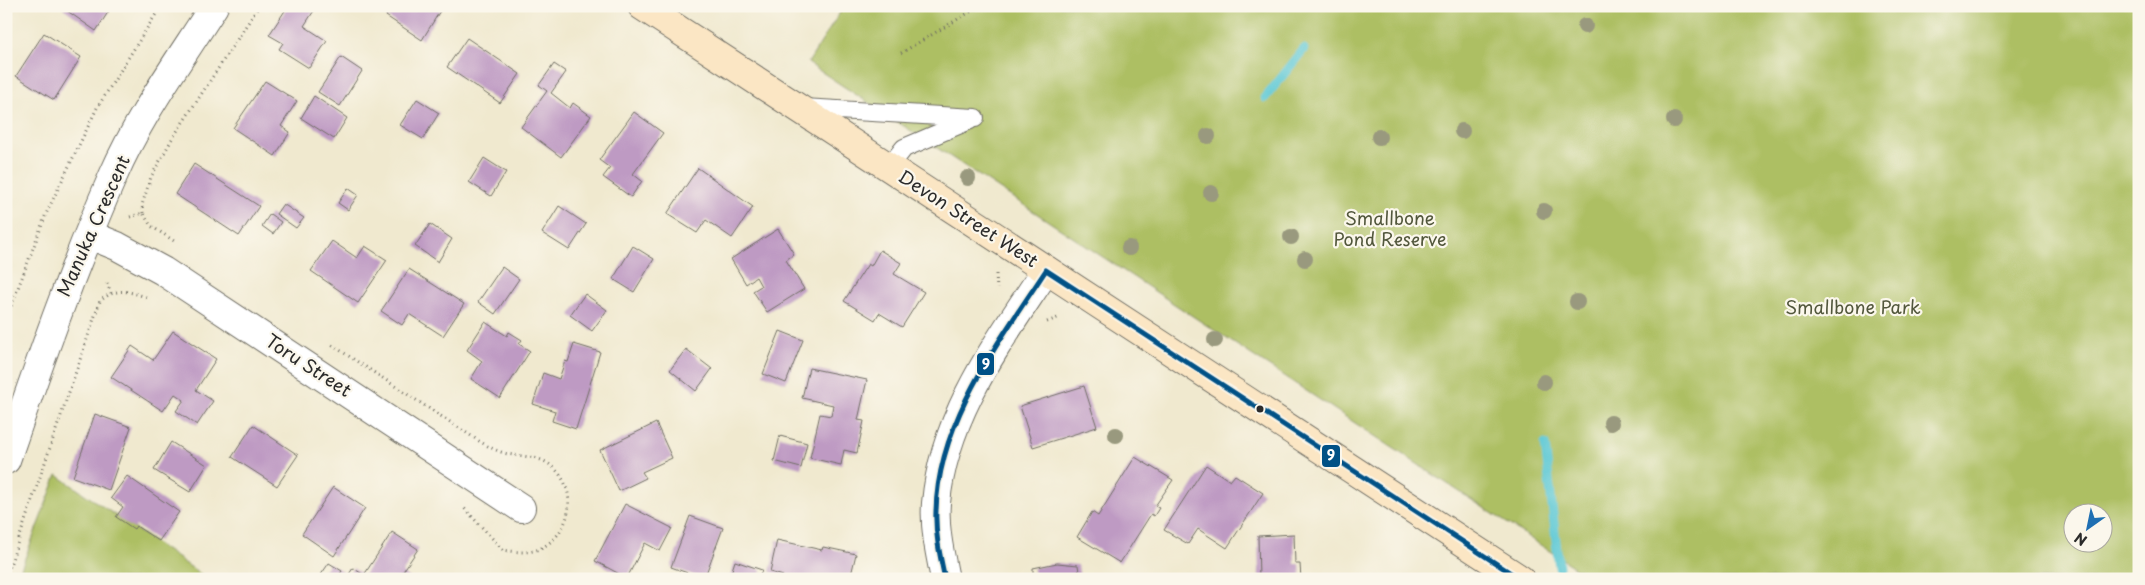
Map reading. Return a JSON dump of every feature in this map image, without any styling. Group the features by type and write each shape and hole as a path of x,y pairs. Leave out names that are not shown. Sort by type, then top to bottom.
{"main road":[{"name":"Devon Street West","path":"642,6 1520,579"}],"street":[{"name":"Manuka Crescent","path":"6,460 61,300 90,235 113,175 129,144 214,6"},
{"name":"Toru Street","path":"90,235 116,246 163,271 521,508"},
{"path":"945,579 938,547 936,505 942,460 965,401 1046,270"}],"lane":[{"path":"797,107 975,118 904,148 890,167"}],"path":[{"path":"6,320 46,214 92,116 161,6"},
{"path":"143,213 142,205 150,177 172,139 259,6"},
{"path":"901,53 980,6"},
{"path":"107,283 110,292"},
{"path":"6,577 100,301 110,292 127,291 147,298"}],"green space":[{"path":"844,6 2139,6 2139,579 1592,579 808,63"},
{"path":"57,475 208,579 17,579"}],"building":[{"path":"65,6 112,6 96,31 63,8"},
{"path":"288,6 317,6 304,26 327,41 309,68 279,49 283,43 269,35"},
{"path":"392,6 443,6 422,40 386,16"},
{"path":"44,33 81,57 54,100 16,76"},
{"path":"467,38 520,74 500,103 447,67"},
{"path":"341,57 362,71 340,106 318,92"},
{"path":"554,64 566,72 551,93 570,108 573,103 591,116 561,157 521,127 547,91 539,85"},
{"path":"265,81 297,101 281,126 290,132 275,156 233,128"},
{"path":"314,96 347,118 334,139 301,118"},
{"path":"417,99 439,113 423,139 400,125"},
{"path":"634,112 663,133 633,174 642,181 631,197 603,177 610,168 599,160"},
{"path":"484,158 506,172 491,196 469,182"},
{"path":"194,164 259,206 239,236 175,194"},
{"path":"698,168 753,207 732,238 706,220 697,233 667,214"},
{"path":"348,188 358,195 348,210 338,203"},
{"path":"283,204 304,218 296,228 276,214"},
{"path":"559,206 586,224 569,250 542,233"},
{"path":"270,214 281,222 273,234 262,226"},
{"path":"430,224 452,239 438,262 415,246"},
{"path":"778,229 794,254 786,260 804,289 767,312 753,291 761,286 756,277 746,284 731,259"},
{"path":"332,241 357,258 365,246 387,260 358,303 311,271"},
{"path":"633,246 654,259 634,292 613,279"},
{"path":"880,250 901,263 894,274 924,292 902,327 879,313 875,320 844,301 868,264 871,266"},
{"path":"502,267 519,279 495,314 478,302"},
{"path":"409,269 464,304 443,336 409,314 402,325 381,311"},
{"path":"585,294 607,310 592,331 570,315"},
{"path":"485,322 507,336 509,332 522,340 519,344 530,351 500,398 471,379 482,361 467,350"},
{"path":"173,331 216,359 196,390 213,401 197,425 176,411 184,400 175,394 163,411 111,377 132,346 153,360"},
{"path":"780,331 803,340 786,383 763,374"},
{"path":"574,344 600,352 576,429 552,421 555,411 533,404 543,373 559,379 565,361 568,362"},
{"path":"686,349 712,369 696,391 670,370"},
{"path":"809,368 867,380 858,420 864,421 857,453 844,450 841,465 810,458 820,414 831,416 833,405 802,398"},
{"path":"1084,386 1097,427 1033,447 1020,406"},
{"path":"95,414 131,427 109,490 73,477"},
{"path":"656,423 672,458 642,472 646,478 619,491 600,450"},
{"path":"253,425 298,455 277,486 232,457"},
{"path":"780,436 807,443 801,468 774,461"},
{"path":"171,442 207,465 190,492 154,470"},
{"path":"1135,457 1173,480 1155,506 1159,508 1154,516 1151,514 1120,563 1077,537 1092,512 1098,516"},
{"path":"1206,465 1230,481 1235,475 1263,493 1227,548 1198,529 1188,544 1164,530"},
{"path":"127,476 179,512 159,541 136,526 134,529 116,517 123,507 111,498"},
{"path":"333,487 365,508 334,556 302,534"},
{"path":"625,504 672,528 660,551 645,543 627,578 595,561"},
{"path":"690,516 723,528 704,579 671,567"},
{"path":"392,532 418,549 402,573 411,579 346,579 353,568 364,575"},
{"path":"1294,534 1295,564 1300,564 1301,579 1259,579 1258,536"},
{"path":"777,540 822,550 823,547 856,554 850,579 783,579 783,576 770,572"},
{"path":"735,561 762,570 759,579 729,579"},
{"path":"329,563 342,571 337,579 318,579"},
{"path":"1057,563 1078,565 1080,579 1033,579 1033,568"}],"waterway":[{"path":"1265,98 1304,49"},
{"path":"1545,444 1559,567"}],"transit line":[{"name":"9","path":"945,579 937,537 936,511 939,478 947,446 959,414 974,384 1009,325 1046,270 1520,579"}],"park label":[{"name":"Smallbone Pond Reserve","path":"1390,229"},
{"name":"Smallbone Park","path":"1853,308"}]}
